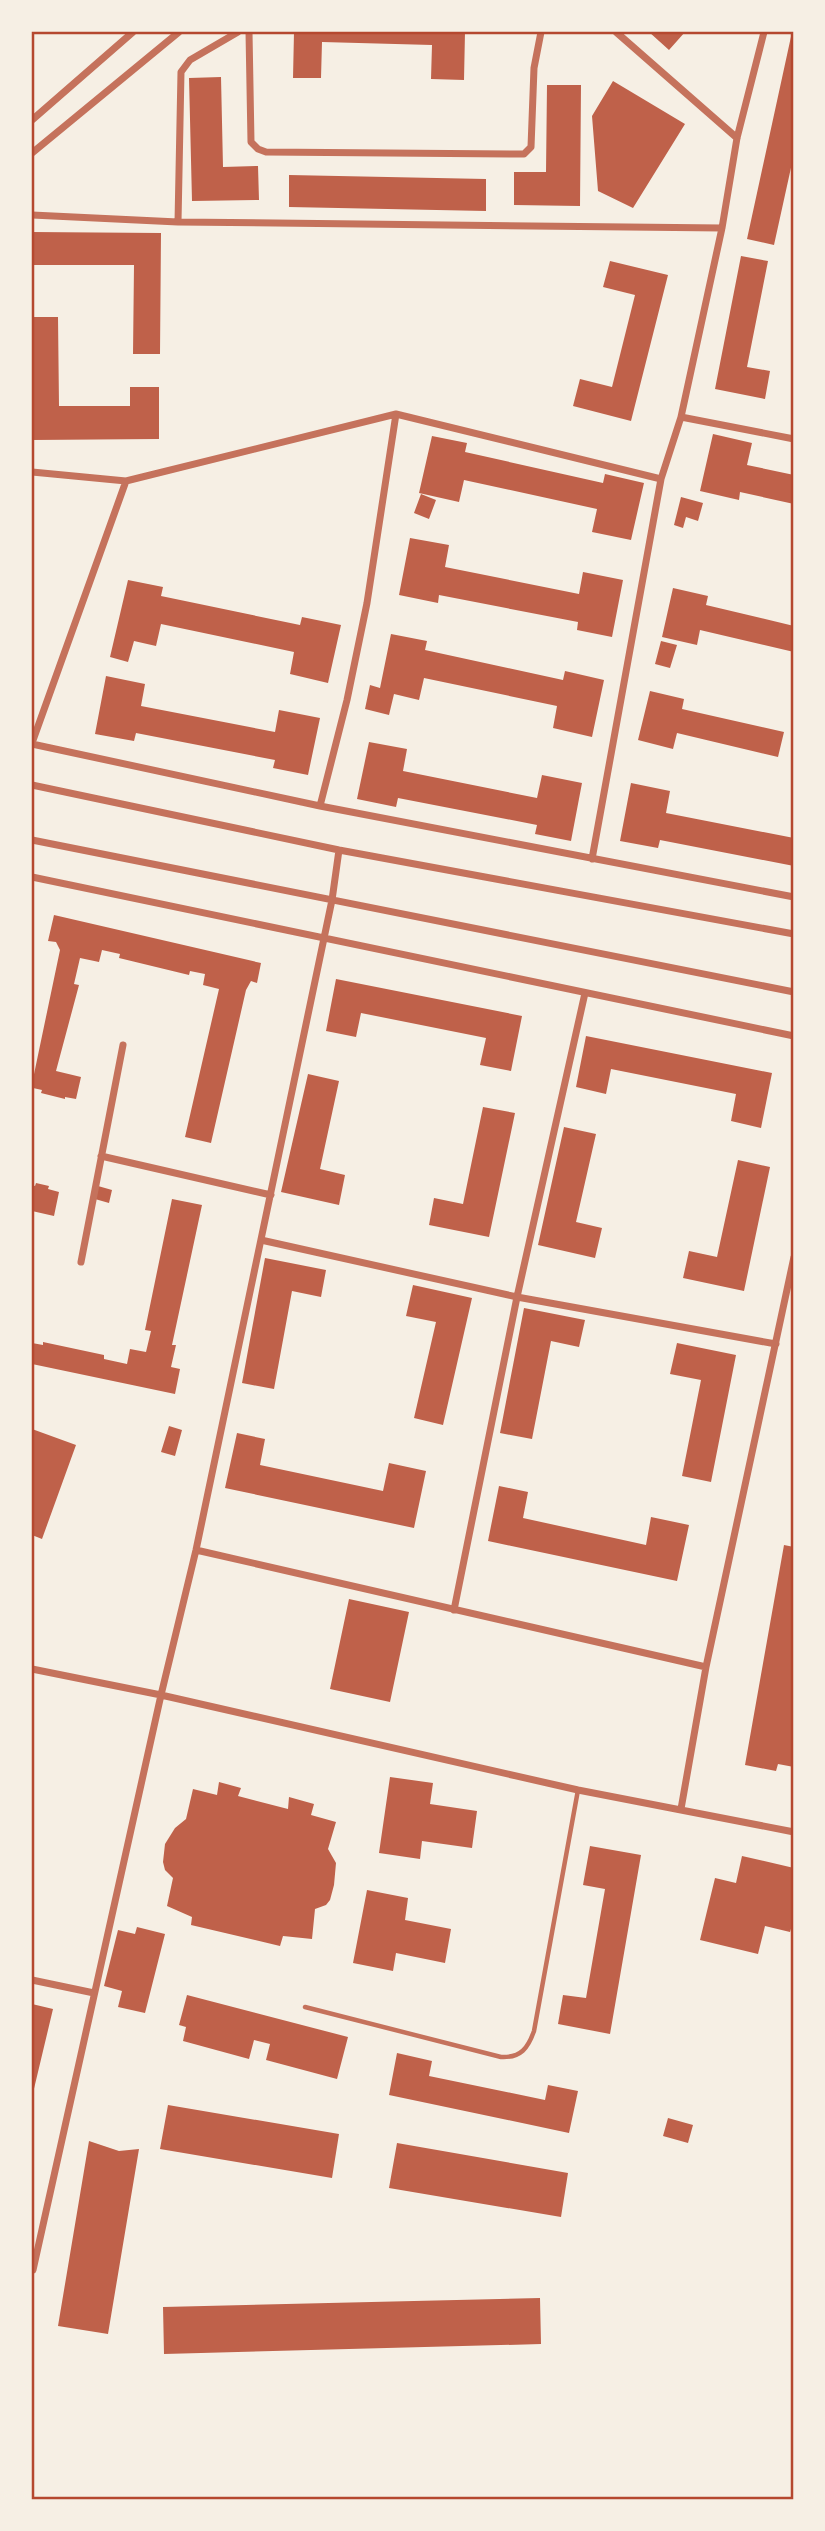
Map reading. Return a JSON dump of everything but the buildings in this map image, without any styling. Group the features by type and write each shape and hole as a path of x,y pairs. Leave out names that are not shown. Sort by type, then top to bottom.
{"street":[{"path":"32,120 133,32"},
{"path":"32,153 179,32"},
{"path":"178,222 181,72 190,61 238,32"},
{"path":"248,32 251,142 258,149 266,152 524,154 531,147 534,68 541,32"},
{"path":"616,32 737,138"},
{"path":"592,859 662,479 681,417 722,228 737,138 764,32"},
{"path":"32,215 178,222 722,228"},
{"path":"32,472 126,481 396,414 662,479"},
{"path":"320,806 347,700 367,603 396,414"},
{"path":"681,417 793,439"},
{"path":"126,481 32,743 320,806 793,897"},
{"path":"32,785 338,850 793,934"},
{"path":"32,840 793,992"},
{"path":"33,2270 161,1695 196,1550 332,900 338,850"},
{"path":"32,877 793,1036"},
{"path":"454,1610 517,1297 584,993"},
{"path":"81,1262 123,1045"},
{"path":"102,1156 271,1195"},
{"path":"261,1240 517,1297 776,1345"},
{"path":"681,1809 706,1668 793,1256"},
{"path":"196,1550 706,1668"},
{"path":"32,1669 161,1695 578,1790 793,1832"},
{"path":"32,1980 94,1993"}],"lane":[{"path":"305,2007 502,2057 511,2057 525,2051 534,2031 578,1790"}]}
